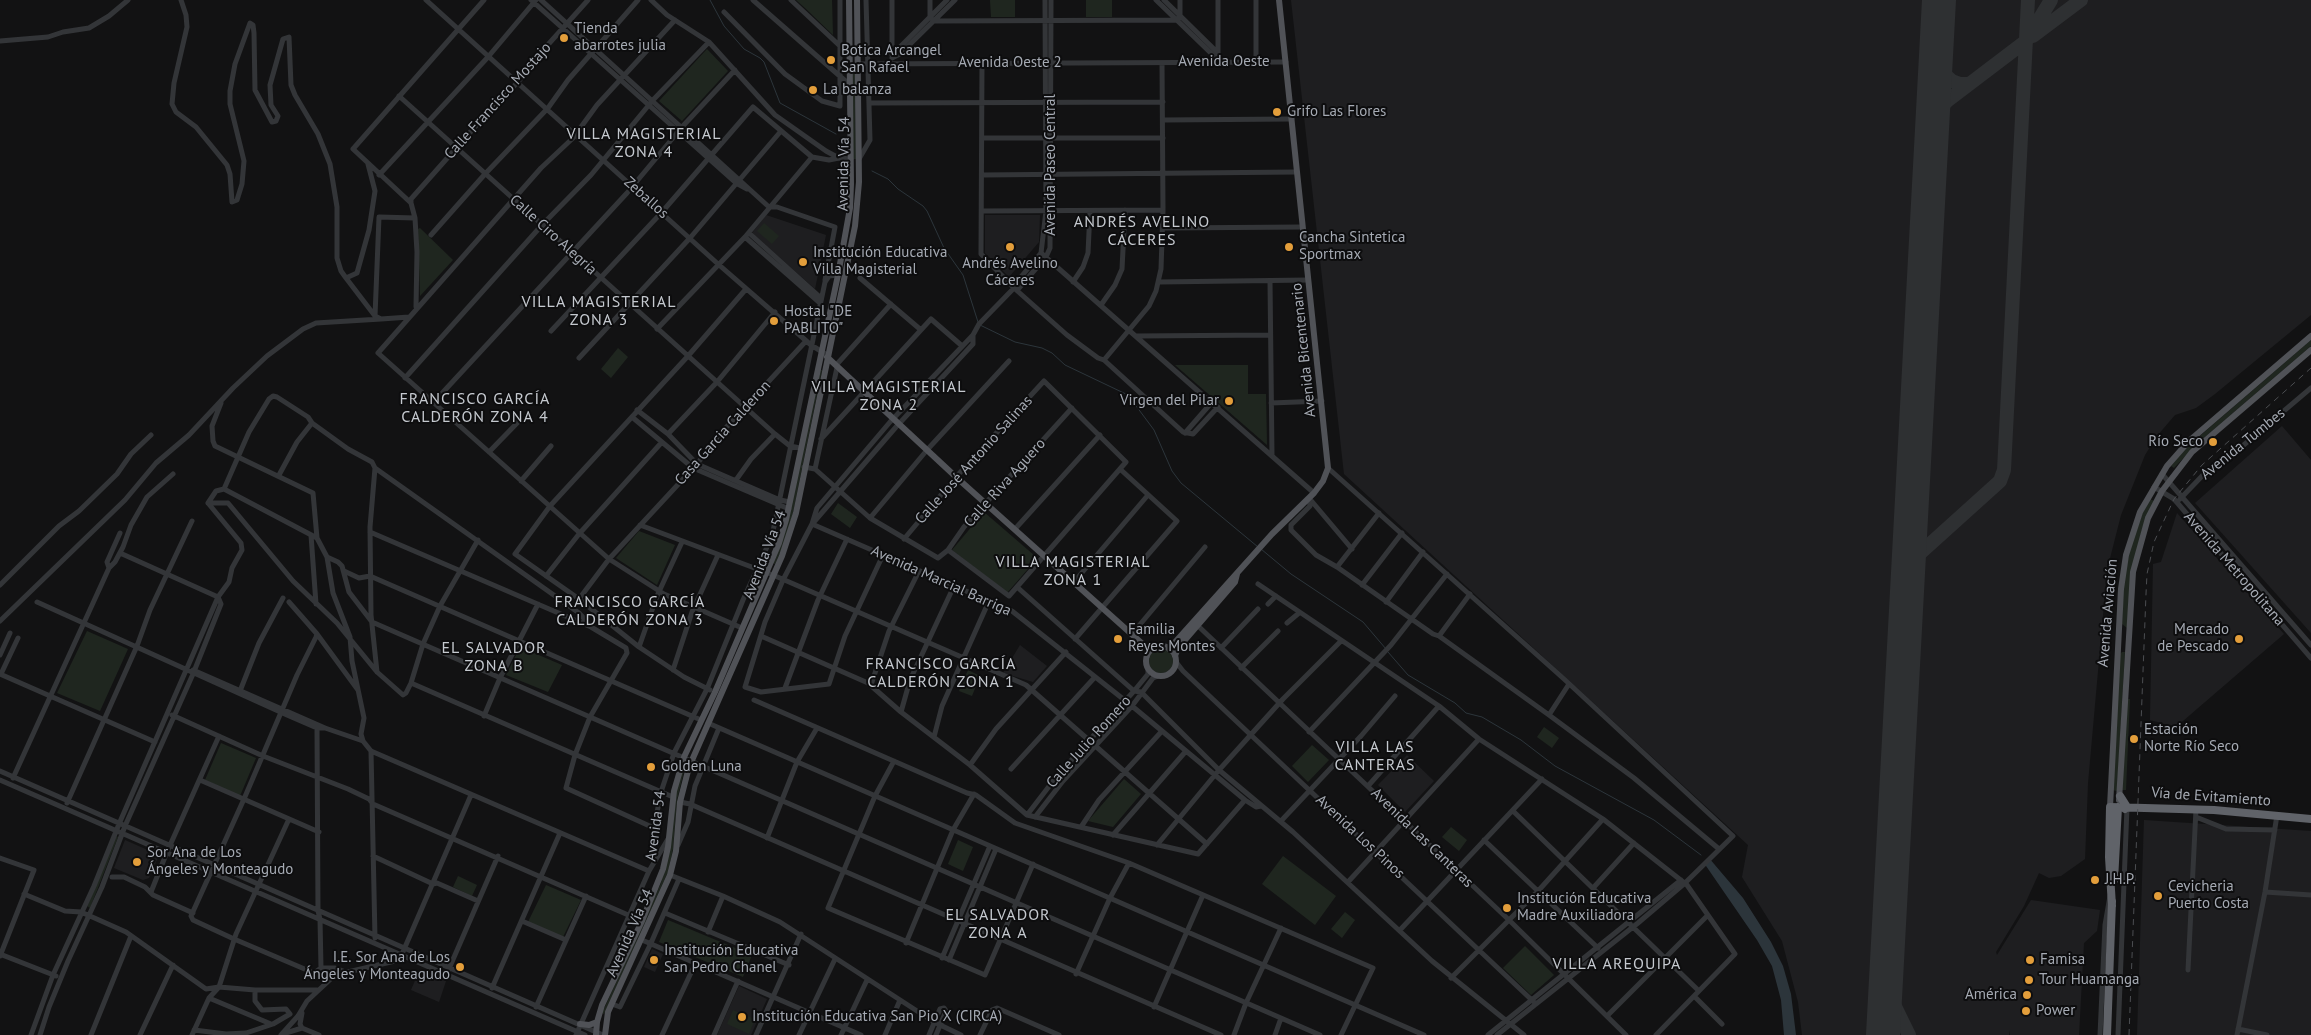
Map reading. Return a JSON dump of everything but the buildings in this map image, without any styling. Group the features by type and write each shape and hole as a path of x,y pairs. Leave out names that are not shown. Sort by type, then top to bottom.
{"highway":[{"path":"2117,821 2127,807 2120,796"},
{"name":"Vía de Evitamiento","path":"2110,807 2196,813 2277,815 2311,819"},
{"name":"Avenida Aviación","path":"2110,807 2110,902"},
{"name":"Avenida Aviación","path":"2107,1035 2112,950 2108,934 2118,807"}],"main road":[{"name":"Avenida Vía 54","path":"600,1034 670,875 676,851 680,802 692,760 791,531 855,226 859,158 857,64 853,49 849,0"},
{"name":"Avenida Vía 54","path":"684,757 715,692 782,536 790,506 800,448 838,275 850,208 850,85 857,0"},
{"name":"Avenida Bicentenario","path":"1279,0 1328,468"},
{"name":"Avenida Aviación","path":"2110,807 2123,570 2134,527 2162,474 2189,442 2311,336"},
{"name":"Avenida Aviación","path":"2118,807 2133,572 2144,530 2162,491 2200,444 2311,350"},
{"path":"827,357 956,477 1146,647"},
{"path":"1169,649 1236,582 1237,574 1281,524 1311,496 1323,481 1328,468"},
{"path":"1175,662 1169,649 1160,646 1155,648 1147,657 1148,668 1158,676 1170,674 1175,662 1178,648 1196,624"},
{"name":"Avenida 54","path":"600,1034 597,1022 607,994 642,920 663,869 669,838 672,797 684,757"},
{"path":"578,1030 597,1022"}],"street":[{"path":"0,41 48,37 63,32 89,28 109,16 128,0"},
{"path":"181,0 186,14 187,27 174,83 173,108 196,127 227,165 230,174 231,200 233,203 237,200 242,184 244,161 230,104 230,91 247,27 252,24 254,29 255,90 272,122 276,121 278,116 271,105 270,86 283,39 289,37 293,89 318,134 330,164 338,226 337,258 339,266 346,278 376,316 382,319"},
{"path":"416,307 417,252 415,218 411,203 353,149 484,0"},
{"path":"541,0 591,54 653,100 712,153 738,181"},
{"name":"Calle Francisco Mostajo","path":"411,203 411,199 456,147 518,82 588,0"},
{"path":"431,234 548,108 591,54 638,0"},
{"path":"651,0 675,20 709,42 775,115 839,158"},
{"path":"753,0 850,85"},
{"path":"791,0 841,47 866,49"},
{"path":"724,12 785,74 822,101 840,106 840,0"},
{"path":"859,158 870,140 866,0"},
{"path":"892,0 892,61"},
{"path":"930,0 932,19"},
{"path":"892,61 932,19 947,0"},
{"path":"932,19 955,0"},
{"path":"1045,0 1048,21"},
{"name":"Avenida Paseo Central","path":"973,335 979,324 1014,288 1019,288 1050,248 1049,211 1045,175 1048,138 1048,21 1051,0"},
{"path":"1156,0 1217,58"},
{"path":"1164,0 1178,19"},
{"path":"1178,19 1180,0"},
{"path":"1217,58 1218,0"},
{"path":"1256,0 1256,62"},
{"name":"Zeballos","path":"429,1 458,30 548,108 746,289 775,312 808,343 821,350"},
{"path":"379,175 488,57 533,1 596,49 648,106 707,158 748,189 769,208"},
{"path":"932,19 1048,21 1178,19"},
{"path":"675,20 622,77 576,134 514,199 378,352 404,378 550,506 579,534 609,558 659,592 742,628"},
{"path":"404,378 542,225 604,160 653,100 709,42"},
{"name":"Avenida Oeste","path":"1162,63 1217,58 1256,62 1286,62"},
{"name":"Avenida Oeste 2","path":"857,64 892,61 1162,63"},
{"path":"982,63 981,254 1014,288 1067,336 1098,358 1104,360 1185,433 1192,434 1218,407"},
{"path":"1104,360 1149,306 1159,282 1163,228 1162,63"},
{"path":"433,403 633,186 682,127 735,70"},
{"name":"Calle Ciro Alegría","path":"399,96 774,434 790,446 800,448"},
{"path":"869,103 1163,102"},
{"path":"551,332 662,212 753,107 812,157 829,160 839,158 851,159"},
{"path":"1163,120 1292,119"},
{"path":"579,358 690,238 781,131"},
{"path":"982,138 1163,138"},
{"name":"Avenida Paseo Central","path":"1048,138 1052,175 1049,211"},
{"path":"658,329 747,235 812,157"},
{"path":"346,278 358,273 369,230 375,191 368,164"},
{"path":"982,175 1296,172"},
{"name":"Avenida Vía 54","path":"574,755 566,788 654,828 661,792 674,753 707,689 772,536 808,343 821,300 835,227 776,207 769,208"},
{"path":"1101,306 1115,285 1122,269 1125,242 1125,210"},
{"path":"982,211 1163,210"},
{"path":"1073,282 1083,267 1088,253 1090,211"},
{"path":"376,316 379,217 415,218"},
{"path":"1163,228 1302,227"},
{"path":"747,235 821,300"},
{"path":"1044,255 1272,456 1311,496 1352,549"},
{"path":"825,282 829,276 838,275"},
{"path":"860,278 921,330"},
{"path":"1159,282 1308,280"},
{"path":"1270,281 1272,456"},
{"path":"715,692 673,670 639,647 579,599 514,554 550,506 688,356 746,289"},
{"path":"815,469 838,363 891,304"},
{"path":"668,434 717,382 775,312"},
{"path":"0,621 125,500 156,463 175,449 221,403 233,388 267,356 303,329 316,324 409,317"},
{"path":"822,439 931,319 961,345"},
{"path":"884,555 845,636 836,668 829,684 761,692 745,687 761,636 784,580 812,524 896,421 961,345 973,335"},
{"path":"812,524 815,510 834,486 973,344 973,335"},
{"path":"1136,336 1270,335"},
{"name":"Casa Garcia Calderon","path":"579,599 609,558 698,464 721,433 808,343"},
{"path":"821,350 827,357"},
{"path":"870,518 927,450 1009,361"},
{"name":"Calle José Antonio Salinas","path":"904,538 956,477 1044,382 1072,408"},
{"name":"Avenida Tumbes","path":"2177,503 2203,475 2226,460 2311,388"},
{"path":"224,489 249,432 273,396 308,417 312,423 348,449 372,462 375,468 579,613 591,627"},
{"path":"1271,403 1322,401"},
{"path":"1185,433 1212,402"},
{"path":"221,403 212,426 215,446 278,474 313,493 316,605"},
{"path":"948,550 1009,596 1017,587 1126,462 1072,408"},
{"name":"Calle Riva Aguero","path":"904,538 938,558 948,550 986,503 1072,408"},
{"path":"637,410 668,434 698,464 790,506"},
{"path":"632,417 693,468 778,506 790,506"},
{"path":"489,452 521,419"},
{"path":"278,474 297,442 312,423"},
{"path":"736,480 751,459 774,434"},
{"path":"0,585 59,526 79,511 111,480 131,454 151,435"},
{"path":"1015,529 1100,435"},
{"path":"546,576 579,534 662,442"},
{"path":"521,481 551,446"},
{"path":"804,467 815,469 870,518 904,538"},
{"path":"375,468 370,532 370,576 377,672"},
{"path":"1328,468 1470,594 1733,836 1684,881 1631,924 1599,949 1563,973 1511,1025 1497,1035"},
{"path":"1075,639 1177,521 1120,469"},
{"path":"11,784 109,568 120,553 131,525 147,497 172,474"},
{"name":"Avenida Metropolitana","path":"2162,474 2311,645"},
{"name":"Avenida Metropolitana","path":"2154,487 2170,494 2311,658"},
{"path":"208,503 216,491 224,489 314,537 328,557 333,593 343,614 350,638 352,661 364,718 361,734 362,741"},
{"path":"1074,582 1148,495"},
{"path":"1311,496 1310,506 1292,525 1291,530 1316,555 1337,567 1438,636 1548,714 1634,778 1719,849"},
{"path":"208,503 228,503 293,581 316,605 329,614 377,672 400,694 406,693 423,644 440,606 478,540"},
{"path":"31,1035 53,975 94,886 117,827 218,597 229,582 232,568 242,550 241,543 208,503"},
{"path":"1337,567 1380,513"},
{"path":"65,808 103,718 137,646 150,610 192,521"},
{"name":"Avenida Marcial Barriga","path":"812,524 1012,611 1066,652 1245,800 1256,807 1261,806"},
{"path":"640,525 766,572 1032,689 1207,844"},
{"path":"370,532 591,627 628,650 590,717 574,755"},
{"path":"109,568 107,562 120,533"},
{"path":"1362,585 1402,533"},
{"path":"785,688 819,596 847,540"},
{"path":"639,647 659,592 682,542"},
{"path":"1132,634 1205,547"},
{"path":"1386,602 1423,552"},
{"path":"40,1035 61,978 89,916 124,829 194,672 221,604 218,597 120,553"},
{"path":"673,670 694,608 718,555"},
{"path":"328,557 338,562 344,572 349,592 372,622 1320,1035"},
{"path":"871,685 891,627 919,571"},
{"path":"344,572 358,578 370,576 701,720"},
{"path":"1309,732 1374,663 1447,574"},
{"path":"1258,584 1439,706 1479,739 1603,819 1684,881 1736,954 1656,1035"},
{"path":"901,712 910,680 954,586"},
{"path":"1017,587 1134,691 1141,692 1219,770 1281,821 1451,978 1524,1035"},
{"path":"1438,636 1470,594"},
{"path":"1268,604 1276,596"},
{"path":"240,692 259,643 283,598"},
{"path":"934,737 942,706 990,601"},
{"path":"37,602 187,670 325,728 362,741 371,751 650,871"},
{"path":"290,602 317,634 360,693"},
{"path":"484,716 500,678 538,604"},
{"path":"1221,648 1258,609"},
{"path":"1287,623 1299,613"},
{"name":"Avenida Las Canteras","path":"1196,624 1456,870 1626,1035"},
{"path":"1241,668 1278,631"},
{"path":"0,655 10,633"},
{"path":"317,634 191,916 193,920 314,973 321,968 335,968 343,971"},
{"path":"761,636 871,685 901,712 970,765 1027,815 1198,854 1245,800"},
{"path":"18,638 0,674 155,742"},
{"path":"1157,844 1216,776 1219,770 1279,704 1341,641"},
{"path":"1147,657 1146,647 1155,648"},
{"path":"970,765 983,745 1066,652"},
{"name":"Avenida Los Pinos","path":"1175,662 1534,1002"},
{"name":"Calle Julio Romero","path":"1027,815 1057,776 1126,701 1148,674 1148,668"},
{"path":"1010,768 1095,676"},
{"name":"Calle Julio Romero","path":"1035,817 1063,781 1132,706 1153,678 1158,676"},
{"path":"411,683 672,797"},
{"path":"1548,714 1569,684"},
{"path":"1281,821 1395,696"},
{"path":"754,700 974,794 1015,823 1129,863 1373,968 1341,1035"},
{"path":"1368,786 1439,706"},
{"path":"283,710 317,728 325,728"},
{"path":"168,714 318,779 324,779 348,789 369,799 373,804 453,839 498,856 542,878 642,920"},
{"path":"708,722 1424,1035"},
{"path":"317,728 318,911 320,919 321,968"},
{"path":"676,851 688,822 695,786 719,728"},
{"path":"767,838 783,801 796,762 817,728"},
{"path":"1081,827 1099,800 1162,731"},
{"path":"151,892 219,736"},
{"path":"1348,882 1405,822 1479,739"},
{"path":"371,751 376,935 374,942"},
{"path":"1113,834 1186,751"},
{"path":"894,761 875,796 828,908 985,975 1033,864"},
{"path":"0,771 68,801 117,827"},
{"path":"0,780 65,808 170,846 214,865 320,919 534,1012 578,1030 600,1034"},
{"path":"200,780 319,832"},
{"path":"1400,930 1542,780"},
{"path":"906,942 953,830 974,794"},
{"path":"302,1028 300,1022 307,1001 335,974 395,960 402,954 471,795"},
{"path":"680,802 690,804 1076,974 1221,1035"},
{"path":"2118,1035 2127,807"},
{"path":"1513,811 1594,887 1699,991"},
{"path":"2188,970 2196,813 2226,829 2275,830"},
{"path":"2267,1035 2238,1032 2265,892 2277,815"},
{"path":"255,990 255,1001 262,1010 289,1011 287,1017 258,1030 235,1034 193,1033 209,998 219,987 234,939 289,819"},
{"path":"1451,978 1539,890 1603,819"},
{"path":"124,829 167,852 212,872 318,911 537,1005 585,1035"},
{"path":"490,992 542,878 560,833"},
{"path":"578,1030 650,871 660,850 669,838"},
{"path":"1484,840 1539,890 1599,949"},
{"path":"1594,887 1634,843"},
{"path":"942,958 956,921 990,846"},
{"path":"949,960 996,849"},
{"path":"373,856 433,884 478,901"},
{"path":"447,974 498,856"},
{"path":"0,858 34,870 0,955 61,978"},
{"path":"1076,974 1110,898 1129,863"},
{"path":"670,875 723,896 780,922 934,1022 961,1035"},
{"path":"112,878 124,877 193,913"},
{"path":"612,1004 620,1006 665,913 679,879"},
{"path":"2265,892 2311,895"},
{"path":"24,894 65,911 82,912 131,936 206,989 219,987 255,990 317,990"},
{"path":"1154,1007 1188,932 1202,895"},
{"path":"534,1012 586,896"},
{"path":"708,932 723,896"},
{"path":"665,913 789,964"},
{"path":"1607,1016 1708,915"},
{"path":"522,921 566,940"},
{"path":"1234,1035 1246,1003 1281,928"},
{"path":"756,1035 801,934"},
{"path":"2100,1035 2108,934"},
{"path":"91,1035 131,936"},
{"path":"642,940 861,1035"},
{"path":"1488,1035 1568,978 1599,949"},
{"path":"799,1035 836,959"},
{"path":"662,1035 696,962"},
{"path":"140,1035 173,965"},
{"path":"841,1035 867,980"},
{"path":"714,1035 738,981"},
{"path":"1694,996 1722,1024"},
{"path":"209,998 271,1024"},
{"path":"885,1035 900,1000"},
{"path":"282,1034 304,1007"},
{"path":"980,1035 992,1010 997,1008 1059,1035"},
{"path":"928,1035 934,1022 943,1010 936,1035"},
{"path":"1275,1035 1281,1018"},
{"path":"282,1034 302,1028 319,1035"}],"shaded area":[{"path":"796,0 832,0 833,35 805,8"},
{"path":"990,0 1015,0 1015,17 991,17"},
{"path":"1086,0 1112,0 1112,17 1086,17"},
{"path":"1291,0 2311,0 2311,315 2196,408 2175,415 2157,436 2145,455 2121,515 2107,570 2088,783 2085,859 2061,876 2049,878 2039,873 2024,906 1996,952 1997,955 2031,900 2100,910 2097,931 2084,943 2079,1035 2010,1035 2009,1030 2009,1035 1802,1035 1798,1002 1782,941 1742,877 1748,845 1344,474"},
{"path":"707,49 728,71 682,121 659,101"},
{"path":"852,64 855,64 856,159 853,159"},
{"name":"Institución Educativa Villa Magisterial","path":"766,215 826,235 815,289 752,233"},
{"name":"Andrés Avelino Cáceres","path":"985,215 1040,215 1039,242 1009,277 985,253"},
{"path":"764,223 779,236 772,244 757,231"},
{"path":"420,228 453,260 420,296 418,229"},
{"path":"2311,340 2311,346 2198,443 2174,468 2171,466 2187,447"},
{"path":"618,348 628,357 611,378 601,369"},
{"path":"1175,365 1248,365 1248,394 1266,394 1267,445"},
{"path":"819,369 822,370 793,513 784,545 775,564 773,563"},
{"path":"2282,426 2311,460 2311,633 2195,503"},
{"path":"2150,499 2154,501 2142,529 2131,572 2127,628 2122,624 2124,581 2129,554 2142,514"},
{"path":"838,503 857,517 850,528 831,514"},
{"path":"984,512 1035,556 1034,562 1007,593 952,550"},
{"path":"2177,513 2284,634 2176,727 2150,720 2153,564 2161,562"},
{"path":"639,531 675,545 657,585 616,558"},
{"path":"87,631 128,649 100,711 57,693"},
{"path":"1020,645 1047,666 1033,682 1003,673"},
{"path":"520,647 562,665 548,692 506,675"},
{"path":"1161,649 1166,650 1172,656 1172,666 1166,672 1161,673 1156,672 1150,666 1149,661 1150,656 1156,650"},
{"path":"2125,652 2117,791 2112,790 2119,655"},
{"path":"968,670 980,676 972,696 959,691"},
{"path":"2127,699 2130,699 2126,790 2122,790"},
{"path":"1544,727 1559,738 1552,748 1537,737"},
{"path":"221,743 256,758 240,796 205,780"},
{"path":"1312,745 1329,760 1308,782 1292,766"},
{"path":"1407,755 1434,781 1405,812 1378,785"},
{"path":"682,770 684,771 677,800 673,849 668,872 604,1014 602,1013 661,883 676,790"},
{"path":"1124,779 1141,794 1113,827 1088,821"},
{"path":"2144,820 2311,831 2311,1035 2137,1035"},
{"path":"1451,827 1467,840 1459,851 1442,837"},
{"path":"116,836 118,837 90,908 87,906"},
{"name":"Sor Ana de Los Ángeles y Monteagudo","path":"125,840 159,855 149,878 143,880 114,868"},
{"path":"958,840 973,847 963,871 948,864"},
{"path":"1283,856 1336,896 1315,925 1262,884"},
{"path":"1709,858 1743,898 1771,942 1783,966 1791,994 1796,1035 1784,1035 1781,1000 1772,966 1757,940 1704,863"},
{"path":"458,876 477,885 472,896 453,887"},
{"path":"546,885 581,900 563,937 528,922"},
{"path":"1345,912 1355,920 1342,938 1331,929"},
{"path":"668,920 752,955 743,977 659,942"},
{"path":"1525,946 1554,975 1531,995 1503,968"},
{"name":"Institución Educativa San Pedro Chanel","path":"652,949 663,954 655,972 644,967"},
{"path":"420,969 446,981 439,1002 411,990"},
{"name":"Institución Educativa San Pio X (CIRCA)","path":"739,986 767,999 751,1035 717,1035"},
{"path":"733,1010 755,1019 749,1034 727,1024"}],"waterway":[{"path":"710,0 724,26 744,49 764,62 780,103 836,134"},
{"path":"872,171 888,179 927,211 944,248 963,275 978,322"},
{"path":"980,325 1015,342 1042,348 1052,353 1065,365 1128,395 1154,430 1172,471 1181,483 1258,547"},
{"path":"1261,549 1291,574 1363,622 1386,649"},
{"path":"1388,652 1408,675 1455,703 1466,713 1482,717 1521,740 1555,766 1654,820 1701,855"}],"taxiway":[{"path":"1908,564 2000,481 2004,470 2028,0"},
{"path":"1932,123 1938,110 1947,101 2026,41 2051,0"},
{"path":"2033,36 2081,0"},
{"path":"1935,62 1952,81 1960,84 1969,84"},
{"path":"1885,986 1909,1035"},
{"path":"1875,1035 1884,1009"}],"runway":[{"path":"1883,1035 1939,0"}],"railway":[{"path":"2129,1035 2147,574 2154,542 2174,499 2202,465 2311,368"}],"place":[{"name":"Tienda abarrotes julia","path":"564,38"},
{"name":"Botica Arcangel San Rafael","path":"831,60"},
{"name":"La balanza","path":"813,90"},
{"name":"Grifo Las Flores","path":"1277,112"},
{"name":"Andrés Avelino Cáceres","path":"1010,247"},
{"name":"Cancha Sintetica Sportmax","path":"1289,247"},
{"name":"Institución Educativa Villa Magisterial","path":"803,262"},
{"name":"Hostal \"DE PABLITO\"","path":"774,321"},
{"name":"Virgen del Pilar","path":"1229,401"},
{"name":"Río Seco","path":"2213,442"},
{"name":"Familia Reyes Montes","path":"1118,639"},
{"name":"Mercado de Pescado","path":"2239,639"},
{"name":"Estación Norte Río Seco","path":"2134,739"},
{"name":"Golden Luna","path":"651,767"},
{"name":"Sor Ana de Los Ángeles y Monteagudo","path":"137,862"},
{"name":"J.H.P.","path":"2095,880"},
{"name":"Cevicheria Puerto Costa","path":"2158,896"},
{"name":"Institución Educativa Madre Auxiliadora","path":"1507,908"},
{"name":"Institución Educativa San Pedro Chanel","path":"654,960"},
{"name":"Famisa","path":"2030,960"},
{"name":"I.E. Sor Ana de Los Ángeles y Monteagudo","path":"460,967"},
{"name":"Tour Huamanga","path":"2029,980"},
{"name":"América","path":"2027,995"},
{"name":"Power","path":"2026,1011"},
{"name":"Institución Educativa San Pio X (CIRCA)","path":"742,1017"}],"district":[{"name":"VILLA MAGISTERIAL ZONA 4","path":"644,143"},
{"name":"ANDRÉS AVELINO CÁCERES","path":"1142,231"},
{"name":"VILLA MAGISTERIAL ZONA 3","path":"599,311"},
{"name":"VILLA MAGISTERIAL ZONA 2","path":"889,396"},
{"name":"FRANCISCO GARCÍA CALDERÓN ZONA 4","path":"475,408"},
{"name":"VILLA MAGISTERIAL ZONA 1","path":"1073,571"},
{"name":"FRANCISCO GARCÍA CALDERÓN ZONA 3","path":"630,611"},
{"name":"EL SALVADOR ZONA B","path":"494,657"},
{"name":"FRANCISCO GARCÍA CALDERÓN ZONA 1","path":"941,673"},
{"name":"VILLA LAS CANTERAS","path":"1375,756"},
{"name":"EL SALVADOR ZONA A","path":"998,924"},
{"name":"VILLA AREQUIPA","path":"1617,964"}]}
